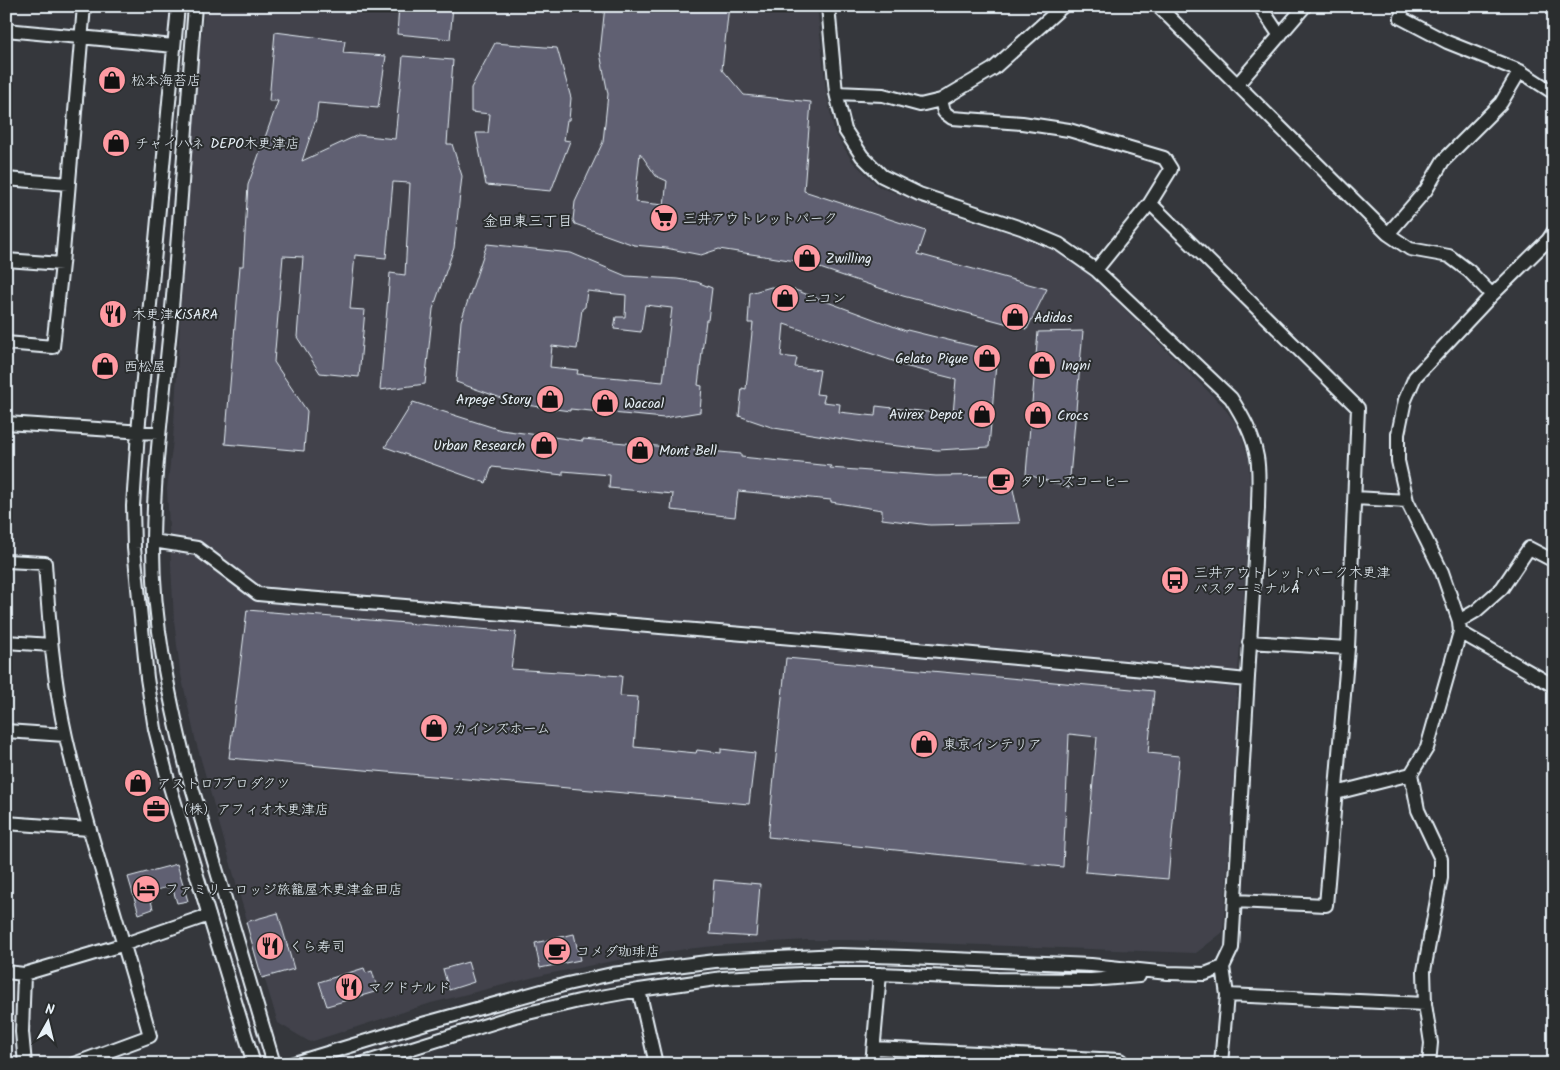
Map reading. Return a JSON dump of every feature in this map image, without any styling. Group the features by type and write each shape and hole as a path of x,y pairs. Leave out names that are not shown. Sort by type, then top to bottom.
{"street":[{"path":"6,343 53,347 84,6"},
{"path":"178,6 138,432 134,548 147,678 156,729 168,780 254,1064"},
{"path":"195,6 172,308 160,433 153,541 155,587 164,665 177,732 274,1064"},
{"path":"828,6 836,94 846,130 862,156 882,176 919,194 1021,228 1059,244 1096,270 1231,398 1244,419 1252,438 1258,459 1258,508 1232,948 1223,967 1227,995 1221,1064"},
{"path":"836,94 883,95 920,106 941,100 993,69 1063,6"},
{"path":"1158,6 1388,234 1410,249 1450,256 1469,271 1492,295"},
{"path":"1260,6 1280,36"},
{"path":"1236,85 1306,6"},
{"path":"1402,6 1401,18 1446,42 1520,71 1554,93"},
{"path":"6,30 174,46"},
{"path":"1388,234 1426,190 1443,161 1502,103 1520,71"},
{"path":"941,100 944,112 952,118 1022,123 1068,130 1164,158 1171,169 1150,203 1096,270"},
{"path":"6,179 68,184"},
{"path":"1150,203 1358,408 1348,648 1326,906 1235,901"},
{"path":"1429,1064 1431,1043 1425,1004 1424,971 1441,878 1441,859 1418,810 1411,774 1427,748 1459,626 1442,572 1407,501 1398,461 1398,434 1405,400 1416,377 1492,295 1548,240 1554,231"},
{"path":"6,260 62,264"},
{"path":"6,424 160,433"},
{"path":"1355,498 1407,501"},
{"path":"153,541 197,548 258,594 710,630 1247,680"},
{"path":"1459,626 1502,588 1529,548 1554,561"},
{"path":"6,561 45,563 51,645 65,735 89,829 125,944 150,1036 74,1064"},
{"path":"1459,626 1554,686"},
{"path":"6,642 51,645"},
{"path":"1249,642 1348,648"},
{"path":"6,732 65,735"},
{"path":"1336,793 1411,774"},
{"path":"6,823 89,829"},
{"path":"6,972 24,974 125,944 209,915"},
{"path":"291,1064 426,1023 568,984 612,974 715,961 839,955 1091,965 1168,973 1205,974 1223,967"},
{"path":"361,1064 515,1016 638,990 723,978 802,974 880,974 997,979 1091,980 1168,973"},
{"path":"24,974 22,1032 25,1064"},
{"path":"872,1064 880,974"},
{"path":"638,990 651,1063"},
{"path":"1227,995 1425,1004"},
{"path":"874,1048 1002,1059 1120,1060 1124,1064"}],"shaded area":[{"path":"205,6 817,6 826,91 834,131 852,161 879,187 966,219 1051,246 1085,271 1108,293 1222,405 1239,428 1249,460 1250,509 1237,686 1236,746 1223,932 1196,953 850,940 807,940 724,945 618,960 547,974 431,1003 310,1042 278,1023 196,742 180,670 174,620 167,489 173,440 193,107"}],"building":[{"path":"399,6 453,6 450,39 397,34"},
{"path":"605,6 729,6 722,69 744,95 811,102 804,191 926,231 918,254 1047,289 1027,329 903,296 802,262 719,249 701,255 666,248 634,245 575,224 573,220 575,202 603,142 608,94 600,53","holes":["640,153 656,176 667,181 664,205 635,202"]},
{"path":"275,32 345,41 343,53 386,56 378,108 318,103 316,119 302,161 358,135 395,139 403,56 453,60 447,144 452,144 462,176 454,248 433,309 425,384 380,390 390,273 405,275 410,183 393,182 386,258 355,255 350,309 365,310 359,377 320,373 297,337 303,257 283,256 274,362 307,411 304,451 225,444 240,266 243,266 248,185 278,101 269,101"},
{"path":"495,43 557,48 571,98 569,120 567,120 564,140 570,141 551,191 486,185 476,133 488,133 490,114 471,112 471,88"},
{"path":"487,244 571,253 626,276 697,282 712,288 698,385 702,386 700,412 664,418 570,409 570,411 518,404 456,382 461,321","holes":["587,291 626,295 625,317 616,317 614,329 641,332 645,305 672,308 663,382 577,374 578,370 550,367 552,346 577,349 582,309 585,307"]},
{"path":"771,287 795,290 906,331 997,352 989,447 938,450 868,443 774,428 739,416 742,388 746,389 753,323 748,323 750,293","holes":["784,324 896,362 896,364 956,379 953,415 876,406 875,416 839,412 840,404 823,402 825,395 816,394 820,370 795,367 797,358 781,356"]},
{"path":"1083,331 1069,488 1026,474 1038,332"},
{"path":"413,402 501,430 583,441 583,439 741,454 741,457 831,466 830,468 936,476 1010,475 1020,523 930,525 882,519 882,510 831,502 831,500 738,491 735,517 671,510 673,494 609,488 610,475 563,471 563,475 492,467 486,483 385,447"},
{"name":"カインズホーム","path":"247,610 516,632 511,669 622,676 620,696 638,697 634,747 696,753 697,750 721,753 721,749 755,753 749,804 229,758"},
{"path":"786,658 1154,691 1148,753 1179,756 1168,879 1085,872 1097,737 1069,734 1063,867 768,837"},
{"name":"ファミリーロッジ旅籠屋木更津金田店","path":"177,864 188,901 177,903 172,886 149,892 153,909 139,914 128,877"},
{"path":"714,880 760,884 756,937 710,934"},
{"name":"くら寿司","path":"278,913 294,969 262,978 246,922"},
{"name":"コメダ珈琲店","path":"574,934 580,960 540,968 535,943"},
{"path":"468,962 474,982 449,990 443,969"},
{"name":"マクドナルド","path":"364,968 366,973 372,971 378,991 327,1006 319,982"}],"place":[{"name":"松本海苔店","path":"112,80"},
{"name":"チャイハネ DEPO木更津店","path":"116,143"},
{"name":"三井アウトレットパーク","path":"664,218"},
{"name":"Zwilling","path":"807,258"},
{"name":"ニコン","path":"785,298"},
{"name":"木更津KiSARA","path":"113,314"},
{"name":"Adidas","path":"1015,317"},
{"name":"Gelato Pique","path":"987,358"},
{"name":"Ingni","path":"1042,365"},
{"name":"西松屋","path":"105,366"},
{"name":"Arpege Story","path":"550,399"},
{"name":"Wacoal","path":"605,403"},
{"name":"Avirex Depot","path":"982,414"},
{"name":"Crocs","path":"1038,415"},
{"name":"Urban Research","path":"544,445"},
{"name":"Mont Bell","path":"640,450"},
{"name":"タリーズコーヒー","path":"1001,481"},
{"name":"三井アウトレットパーク木更津 バスターミナルÅ","path":"1175,580"},
{"name":"カインズホーム","path":"434,728"},
{"name":"東京インテリア","path":"924,744"},
{"name":"アストロﾌプロダクツ","path":"138,783"},
{"name":"（株）アフィオ木更津店","path":"156,809"},
{"name":"ファミリーロッジ旅籠屋木更津金田店","path":"146,889"},
{"name":"くら寿司","path":"270,946"},
{"name":"コメダ珈琲店","path":"557,951"},
{"name":"マクドナルド","path":"349,987"}],"district":[{"name":"金田東三丁目","path":"528,221"}]}
